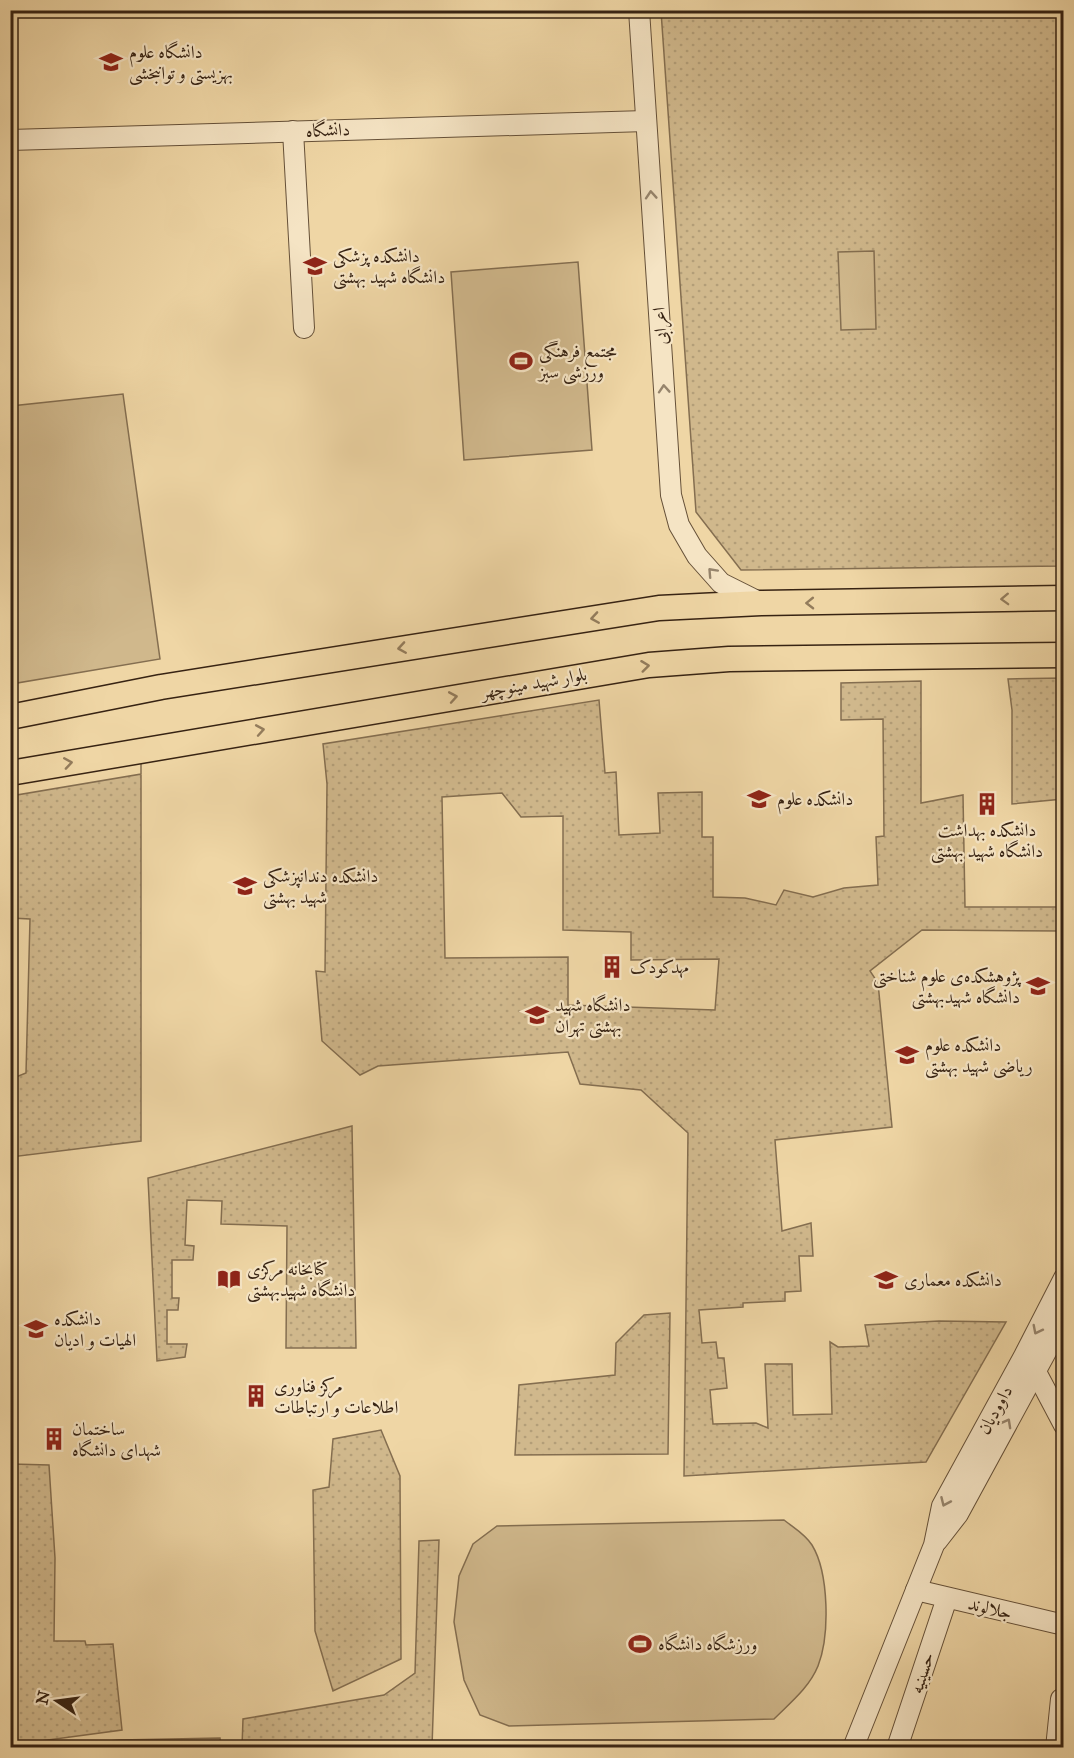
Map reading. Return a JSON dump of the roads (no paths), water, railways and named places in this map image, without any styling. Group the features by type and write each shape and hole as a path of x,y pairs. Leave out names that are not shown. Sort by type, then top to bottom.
{"main road":[{"path":"10,717 161,687 659,608 761,603 1064,598"},
{"name":"بلوار شهید مینوچهر","path":"10,773 649,665 729,659 1064,655"}],"street":[{"name":"اعرابی","path":"639,10 671,495 679,525 697,556 721,583 761,603"},
{"name":"دانشگاه","path":"10,140 646,121"},
{"path":"292,131 304,328"},
{"name":"داوودیان","path":"853,1748 934,1545 942,1506 1064,1278"},
{"name":"داوودیان","path":"934,1545 958,1514 1064,1319"},
{"path":"1036,1372 1064,1425"},
{"name":"جلالوند","path":"916,1590 1064,1625"},
{"name":"حسینیه","path":"897,1748 947,1598"},
{"path":"1056,1748 1061,1699"}],"place":[{"name":"دانشگاه علوم بهزیستی و توانبخشی","path":"111,62"},
{"name":"دانشکده پزشکی دانشگاه شهید بهشتی","path":"315,266"},
{"name":"مجتمع فرهنگی ورزشی سبز","path":"521,361"},
{"name":"دانشکده علوم","path":"759,799"},
{"name":"دانشکده بهداشت دانشگاه شهید بهشتی","path":"987,804"},
{"name":"دانشکده دندانپزشکی شهید بهشتی","path":"245,886"},
{"name":"مهدکودک","path":"612,967"},
{"name":"پژوهشکده‌ی علوم شناختی دانشگاه شهیدبهشتی","path":"1038,986"},
{"name":"دانشگاه شهید بهشتی تهران","path":"537,1015"},
{"name":"دانشکده علوم ریاضی شهید بهشتی","path":"907,1055"},
{"name":"کتابخانه مرکزی دانشگاه شهیدبهشتی","path":"229,1279"},
{"name":"دانشکده معماری","path":"886,1280"},
{"name":"دانشکده الهیات و ادیان","path":"36,1329"},
{"name":"مرکز فناوری اطلاعات و ارتباطات","path":"256,1396"},
{"name":"ساختمان شهدای دانشگاه","path":"54,1439"},
{"name":"ورزشگاه دانشگاه","path":"640,1644"}]}
